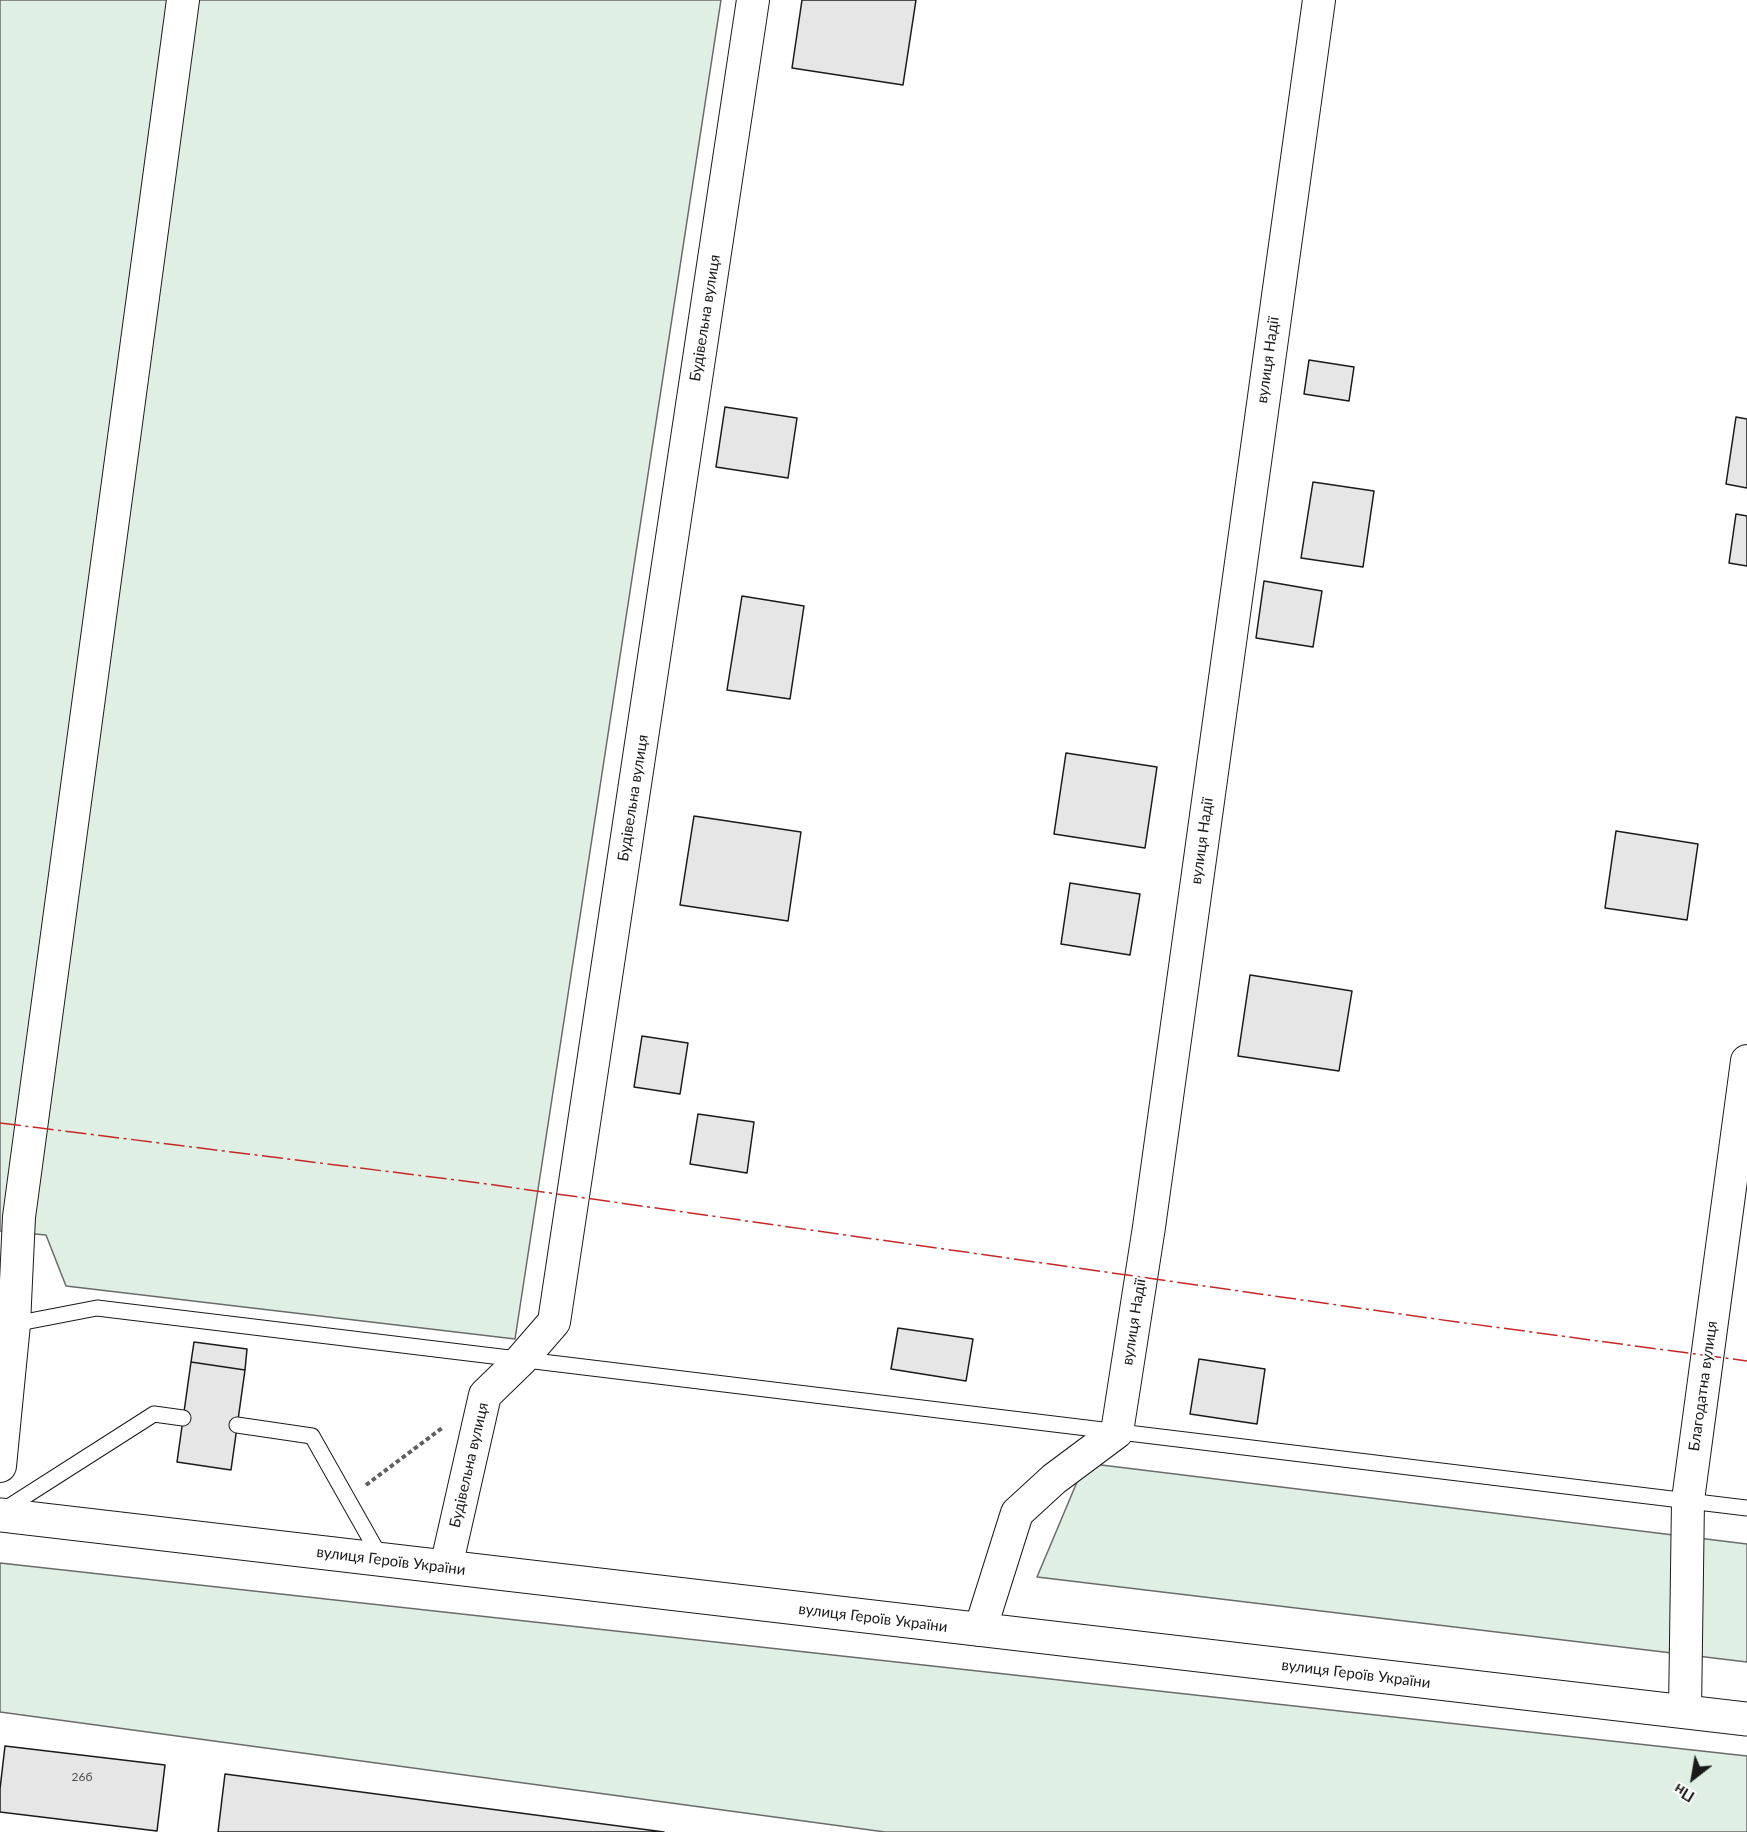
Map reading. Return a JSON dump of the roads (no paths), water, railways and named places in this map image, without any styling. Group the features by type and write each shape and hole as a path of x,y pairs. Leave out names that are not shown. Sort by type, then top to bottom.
{"main road":[{"name":"вулиця Героїв України","path":"0,1513 382,1560 1747,1719"}],"street":[{"path":"0,1466 14,1324 19,1217 183,0"},
{"name":"Будівельна вулиця","path":"446,1567 485,1395 521,1360 554,1322 753,0"},
{"name":"вулиця Надії","path":"1118,1432 1149,1227 1319,0"},
{"name":"Благодатна вулиця","path":"1685,1712 1688,1500 1747,1061"},
{"path":"980,1630 1017,1513 1054,1479 1118,1432"}],"lane":[{"path":"14,1324 97,1308 1747,1508"},
{"path":"0,1513 154,1414 183,1418"},
{"path":"237,1425 312,1436 382,1560"}]}
